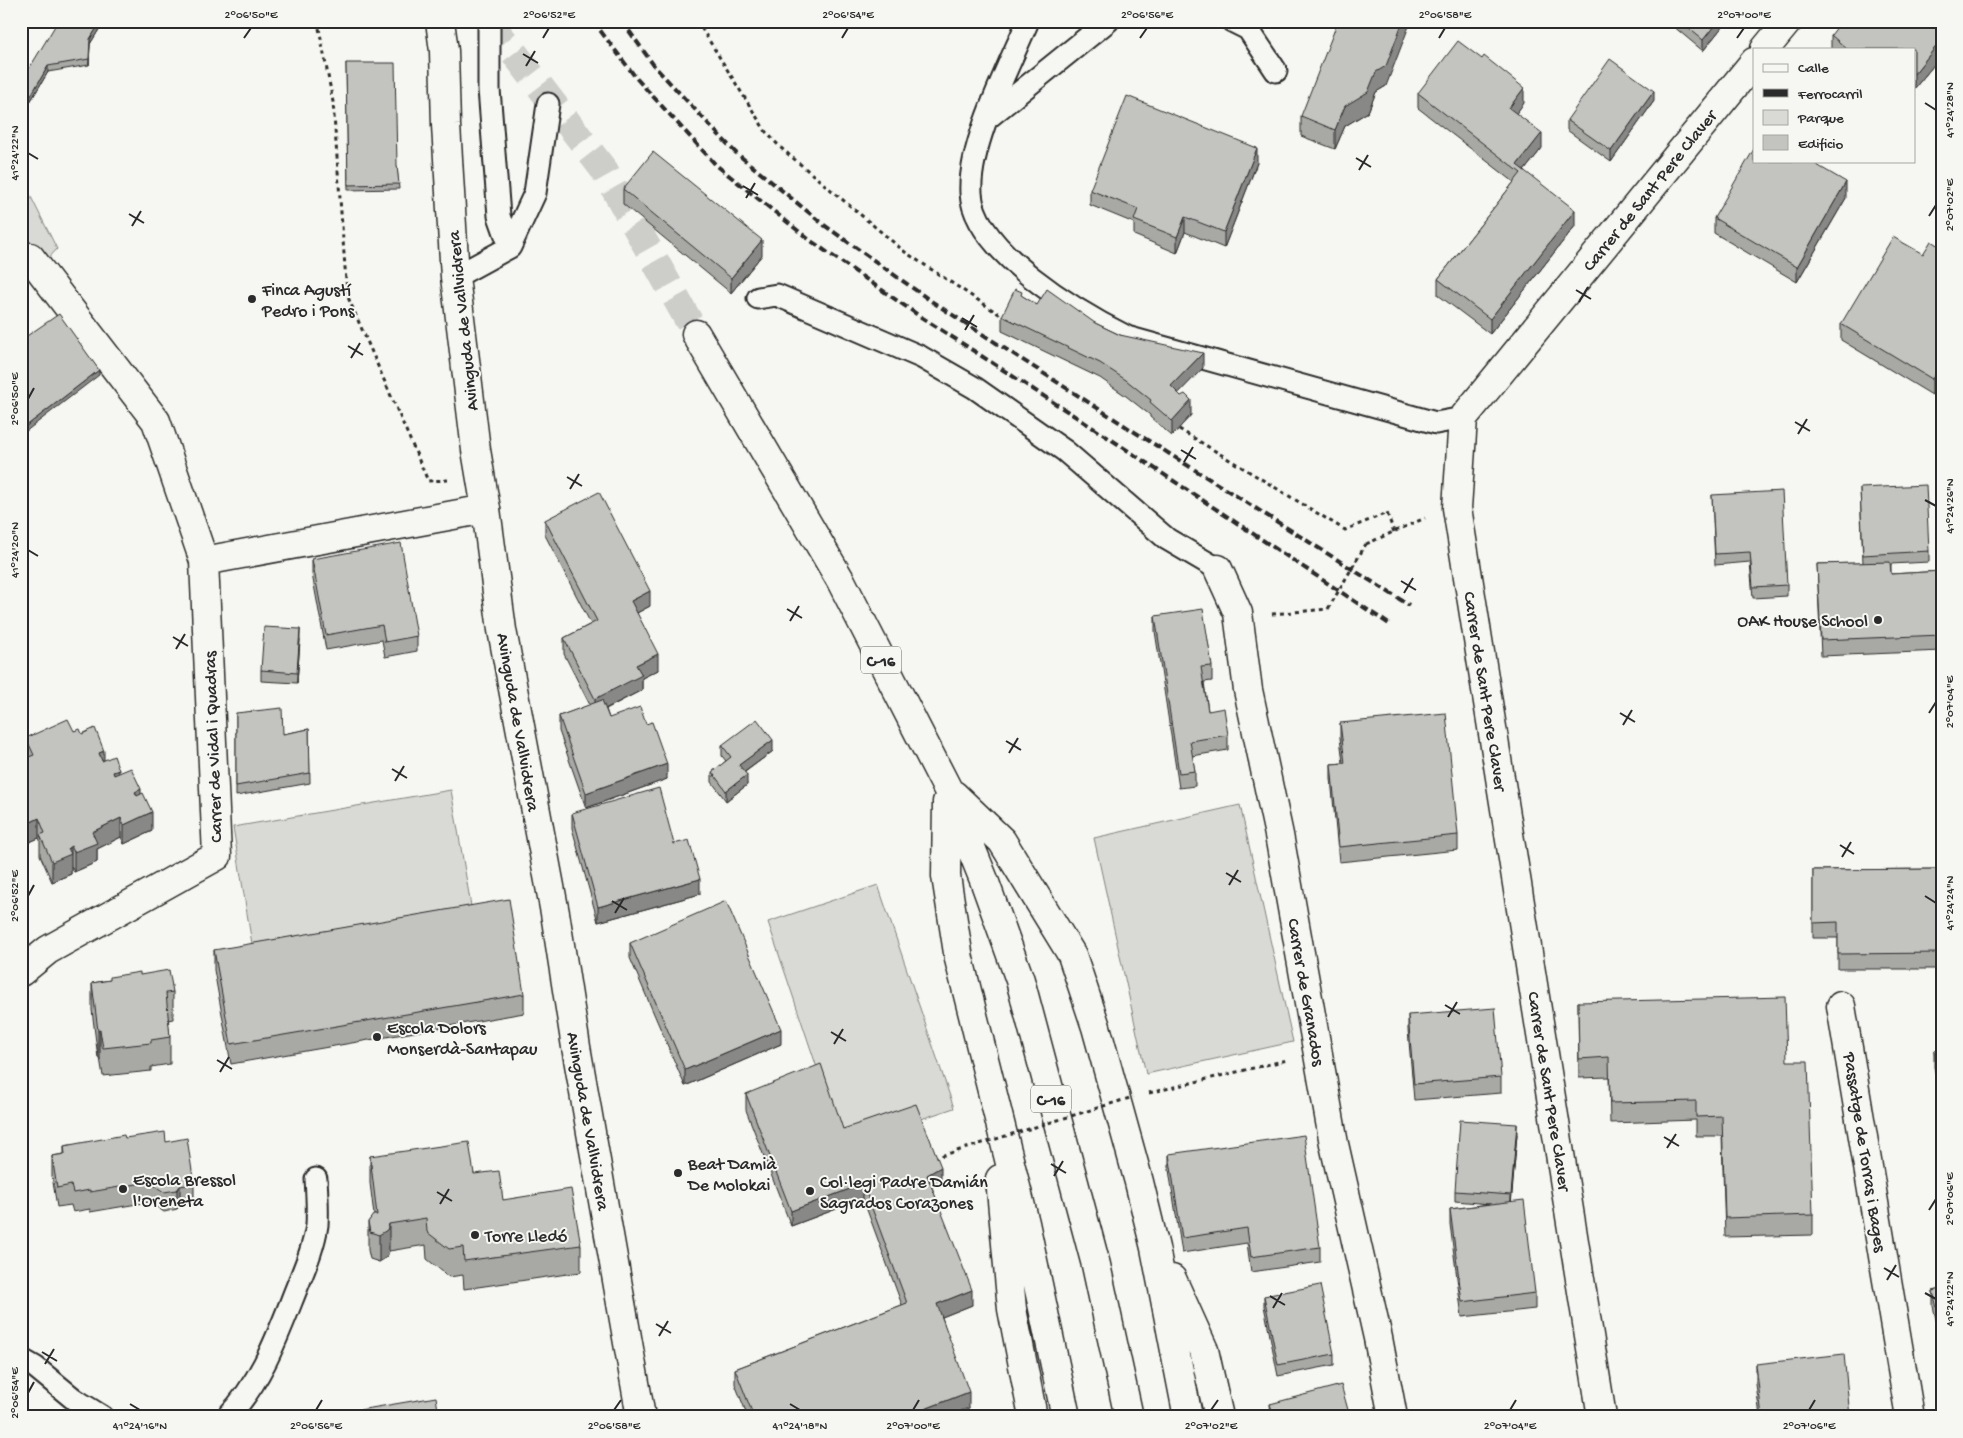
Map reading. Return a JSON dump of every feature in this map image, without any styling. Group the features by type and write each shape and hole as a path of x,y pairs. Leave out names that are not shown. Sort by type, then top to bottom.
{"main road":[{"name":"Avinguda de Vallvidrera","path":"440,21 444,51 446,125 455,277 502,630 554,913 641,1417"},
{"path":"1766,48 1788,21"},
{"name":"Carrer de Sant Pere Claver","path":"1602,1417 1457,508 1463,418 1753,63"},
{"name":"Carrer de Vidal i Quadras","path":"21,972 48,950 217,856 204,561 156,420 30,257"},
{"name":"C-16","path":"696,334 841,581 947,788 984,880 1020,980 1096,1265 1129,1417"},
{"path":"204,561 486,509"},
{"name":"Carrer de Granados","path":"1218,569 1238,613 1248,690 1279,835 1334,1144 1378,1338 1393,1417"},
{"path":"947,788 946,876 959,959 1025,1223 1066,1417"},
{"path":"947,788 1002,841 1072,956 1096,1027 1156,1248 1188,1417"},
{"name":"Passatge de Torras i Bages","path":"1841,1006 1910,1417"},
{"path":"987,1068 1009,1260 1012,1310 1033,1417"},
{"path":"1156,1248 1180,1295 1204,1350 1219,1417"}],"lane":[{"path":"489,21 489,89 499,216 510,247"},
{"path":"1028,21 986,119 974,161 970,191 972,205 979,223 991,239 1012,260 1053,293 1127,337 1436,423 1463,418"},
{"path":"986,119 1108,21"},
{"path":"1232,21 1248,29 1276,71"},
{"path":"455,277 510,247 535,193 548,104"},
{"path":"758,298 777,295 921,357 975,388 1065,451 1167,539 1218,569"},
{"path":"227,1417 240,1404 258,1375 282,1326 310,1252 316,1226 318,1202 316,1179"},
{"path":"21,1359 35,1367 74,1399 103,1417"}],"path":[{"path":"697,21 766,132 781,148 905,252 1008,320"},
{"path":"319,28 333,102 347,295 428,481 481,478"},
{"path":"1179,429 1345,530 1387,513 1394,532"},
{"path":"1238,613 1266,614 1328,609 1366,544 1429,516"},
{"path":"932,1159 1133,1097 1295,1058"}],"green space":[{"path":"21,177 57,249 21,288"},
{"path":"451,790 471,906 252,944 233,827"},
{"path":"1240,805 1293,1042 1146,1074 1094,838"},
{"path":"878,885 954,1108 843,1145 768,922"}],"building":[{"path":"58,21 101,21 90,39 89,59 48,66 30,97 21,93 21,82"},
{"path":"1338,21 1403,21 1386,66 1376,72 1368,92 1345,106 1335,130 1301,116"},
{"path":"1680,21 1718,21 1703,40"},
{"path":"1842,21 1942,21 1942,39 1916,72 1916,48 1846,48 1831,35"},
{"path":"1458,41 1482,59 1484,56 1524,88 1509,108 1542,133 1517,165 1575,210 1490,319 1438,279 1521,173 1418,93"},
{"path":"1610,59 1654,91 1611,151 1567,120"},
{"path":"346,63 395,63 399,184 348,185"},
{"path":"1127,96 1257,148 1224,232 1185,217 1177,237 1134,220 1138,209 1090,190"},
{"path":"1753,151 1753,162 1812,162 1846,182 1797,267 1714,218"},
{"path":"653,152 762,240 731,278 623,189"},
{"path":"1893,237 1923,254 1931,241 1942,248 1942,364 1932,379 1841,324"},
{"path":"1015,289 1022,292 1021,295 1037,305 1047,289 1095,323 1120,335 1203,353 1171,386 1181,396 1185,394 1191,400 1172,421 1150,402 1151,400 1126,380 1100,363 1002,316"},
{"path":"59,314 99,370 21,430 21,340"},
{"path":"1926,485 1929,551 1863,555 1860,488"},
{"path":"1782,491 1787,585 1753,587 1750,552 1715,554 1712,495"},
{"path":"599,492 650,591 631,601 658,654 636,665 642,675 595,699 564,638 597,621 545,520"},
{"path":"401,543 417,636 385,642 382,625 326,635 312,559"},
{"path":"1890,562 1891,574 1942,571 1942,635 1821,640 1817,564"},
{"path":"1203,609 1212,666 1201,667 1208,711 1224,708 1228,735 1190,741 1195,771 1179,773 1155,616"},
{"path":"264,627 300,629 297,673 261,670"},
{"path":"602,700 609,718 640,707 646,724 652,722 667,764 586,793 559,716"},
{"path":"282,708 283,734 309,729 310,773 236,786 236,713"},
{"path":"1446,713 1458,835 1339,847 1331,764 1345,763 1340,723"},
{"path":"68,719 74,731 80,729 82,734 95,728 104,751 99,753 102,761 114,756 119,770 113,772 114,775 131,768 141,789 135,792 137,796 143,793 152,812 124,825 121,818 92,832 97,843 74,852 71,846 68,848 71,854 52,862 40,835 45,833 39,818 27,824 21,809 21,760 34,755 26,738"},
{"path":"757,719 773,740 739,765 747,775 726,791 712,772 731,757 722,745"},
{"path":"659,788 674,844 689,840 700,879 598,907 572,813"},
{"path":"1942,869 1942,953 1838,954 1838,922 1813,923 1813,870"},
{"path":"509,899 524,994 231,1044 214,950"},
{"path":"726,901 781,1029 685,1070 630,943"},
{"path":"169,970 173,992 166,993 170,1037 151,1040 151,1043 103,1048 100,1030 98,1031 92,983 110,980 110,977 140,972 140,975"},
{"path":"1785,997 1787,1061 1808,1061 1813,1215 1725,1218 1722,1116 1696,1117 1696,1101 1610,1103 1609,1057 1579,1059 1578,1002"},
{"path":"1495,1008 1501,1077 1414,1084 1408,1015"},
{"path":"1942,1050 1942,1089 1934,1051"},
{"path":"821,1064 843,1129 916,1104 941,1167 927,1175 972,1290 937,1304 969,1392 904,1417 754,1417 735,1369 907,1303 863,1184 791,1211 746,1094"},
{"path":"1460,1120 1517,1124 1511,1195 1455,1191"},
{"path":"21,1125 23,1125 27,1161 21,1162"},
{"path":"165,1132 166,1142 187,1138 194,1184 180,1186 177,1190 164,1192 149,1182 90,1192 90,1190 73,1193 71,1185 57,1188 52,1156 65,1154 64,1146 124,1135 125,1138"},
{"path":"1304,1135 1320,1247 1251,1257 1247,1228 1182,1238 1169,1154"},
{"name":"Torre Lledó","path":"469,1142 474,1174 499,1171 503,1200 571,1189 581,1245 464,1261 463,1247 449,1249 427,1232 426,1218 389,1224 387,1230 379,1235 370,1232 368,1222 373,1215 377,1215 370,1156"},
{"path":"1524,1200 1535,1293 1462,1302 1450,1209"},
{"path":"1320,1285 1334,1354 1278,1365 1264,1296"},
{"path":"1942,1289 1942,1330 1933,1291"},
{"path":"1844,1354 1850,1417 1762,1417 1756,1364"},
{"path":"1341,1385 1350,1417 1274,1417 1270,1404"},
{"path":"436,1397 439,1417 318,1417"}],"tunnel":[{"path":"487,21 512,50 604,170 696,334"}],"railway":[{"path":"593,21 637,79 716,165 811,241 918,315 1118,444 1389,624"},
{"path":"622,21 655,67 735,152 824,225 931,301 1409,605"}],"place":[{"name":"Finca Agustí Pedro i Pons","path":"252,299"},
{"name":"OAK House School","path":"1878,620"},
{"name":"Escola Dolors Monserdà-Santapau","path":"377,1037"},
{"name":"Beat Damià De Molokai","path":"678,1173"},
{"name":"Escola Bressol l'Oreneta","path":"123,1189"},
{"name":"Col·legi Padre Damián Sagrados Corazones","path":"810,1191"},
{"name":"Torre Lledó","path":"475,1235"}]}
